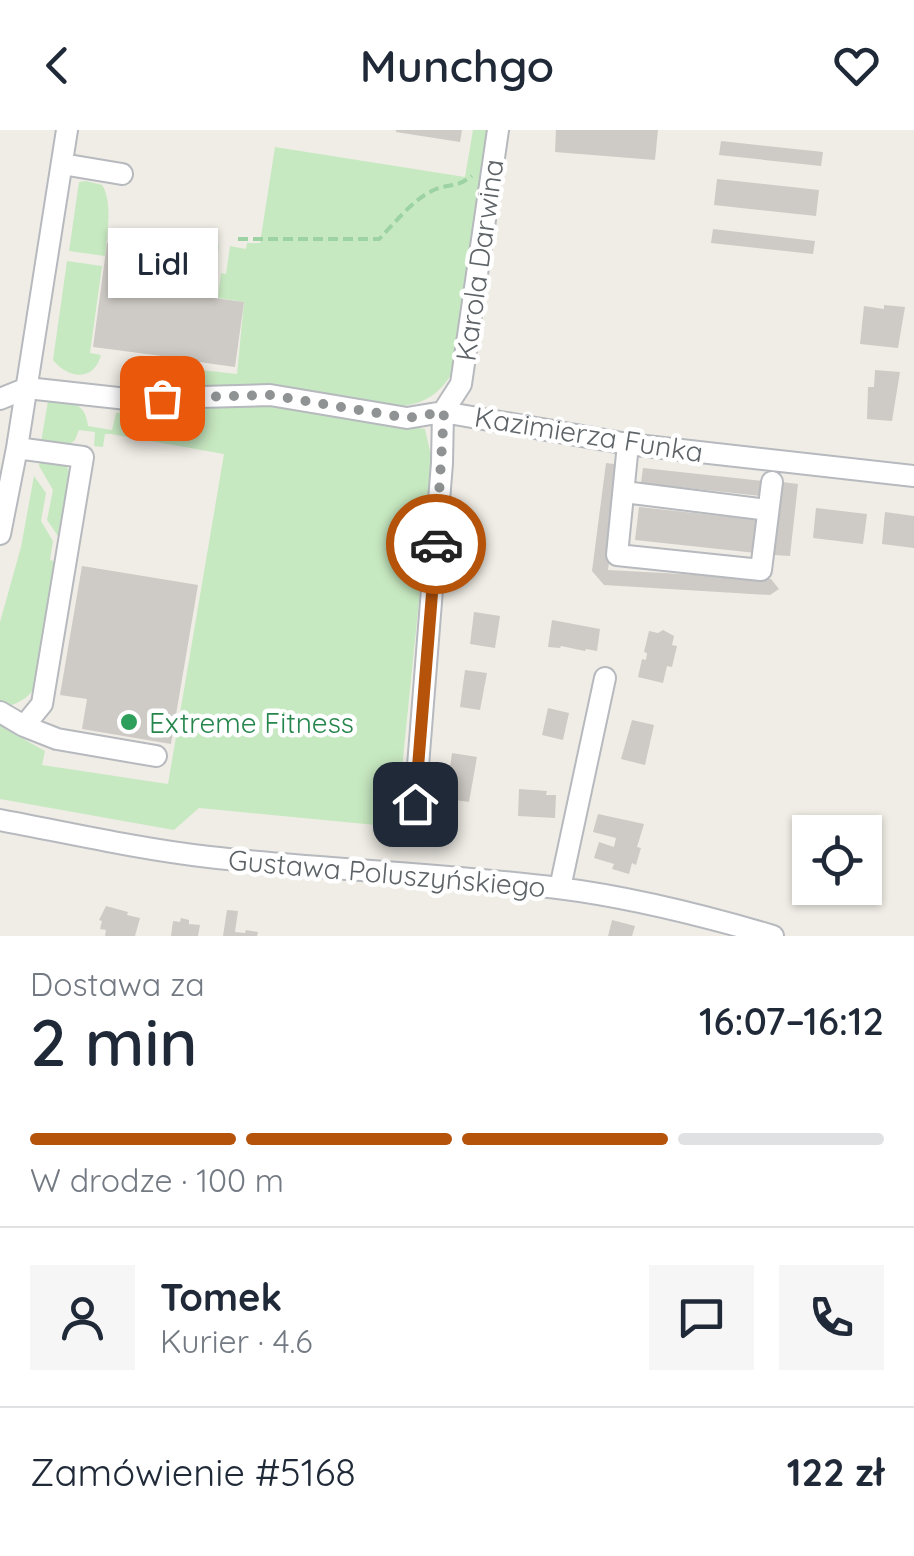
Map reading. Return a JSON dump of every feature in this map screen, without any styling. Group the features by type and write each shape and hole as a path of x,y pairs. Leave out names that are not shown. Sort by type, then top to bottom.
{"street":[{"path":"0,534 68,130"},
{"name":"Karola Darwina","path":"415,804 444,412 461,384 496,140"},
{"path":"62,164 122,174"},
{"path":"0,398 27,388"},
{"name":"Kazimierza Funka","path":"27,388 126,399 270,395 407,418 444,412 628,444 914,476"},
{"path":"628,444 617,556 761,570 772,482"},
{"path":"17,448 83,457 42,704 24,726"},
{"path":"624,492 768,510"},
{"path":"560,888 605,678"},
{"path":"0,712 57,739 156,756"},
{"name":"Gustawa Poluszyńskiego","path":"0,820 176,853 560,888 688,913 772,936"}],"path":[{"path":"238,238 379,239 418,200 435,189 460,185 477,172 496,140"}],"green space":[{"path":"473,130 489,130 452,373 432,396 403,406 272,387 179,393 125,385 128,374 198,383 201,370 237,374 244,302 218,298 221,273 226,274 230,246 246,249 247,243 260,243 275,147 465,177"},
{"path":"79,182 102,185 105,192 105,256 69,251"},
{"path":"212,244 219,245 214,282 149,273 152,249 208,257"},
{"path":"67,261 102,266 90,353 101,355 93,370 80,375 66,371 53,360"},
{"path":"55,399 78,406 85,413 88,426 112,430 116,413 257,401 425,429 433,464 396,827 199,808 174,830 0,799 0,726 45,751 42,765 168,784 224,454 111,434 105,434 103,447 94,446 95,432 79,430 67,446 41,442 48,401"},
{"path":"40,459 65,464 70,473 60,539 47,520 53,490 39,466"},
{"path":"34,476 46,493 41,521 53,541 50,560 57,562 37,682 25,698 7,707 0,703 0,622 21,547"}],"building":[{"path":"396,130 462,130 460,142"},
{"path":"556,130 658,130 655,160 555,152"},
{"path":"721,141 823,152 821,166 719,155"},
{"path":"717,179 819,190 816,216 714,205"},
{"path":"713,229 815,241 813,254 711,243"},
{"path":"107,243 152,249 148,274 209,283 207,297 244,302 235,367 199,362 197,377 183,376 185,359 93,347"},
{"path":"884,305 905,307 898,348 860,344 864,306 884,309"},
{"path":"875,370 900,372 892,421 867,419 868,387 874,387"},
{"path":"606,463 621,465 608,570 771,579 779,589 770,595 604,585 592,571"},
{"path":"643,468 763,481 761,496 641,483"},
{"path":"782,482 798,484 790,556 774,555"},
{"path":"639,507 759,520 756,553 635,540"},
{"path":"816,508 867,514 863,544 813,538"},
{"path":"885,512 914,516 914,548 882,544"},
{"path":"82,566 198,585 171,744 82,729 87,699 60,695"},
{"path":"474,612 500,616 495,648 470,644"},
{"path":"552,620 600,629 597,651 548,647"},
{"path":"663,630 674,636 672,645 677,646 672,667 667,666 663,683 638,677 642,659 646,660 649,631"},
{"path":"465,670 487,673 480,710 460,707"},
{"path":"548,708 569,713 563,740 542,735"},
{"path":"632,720 654,725 645,765 621,759"},
{"path":"452,753 477,757 469,802 448,799"},
{"path":"519,789 556,795 555,818 518,816"},
{"path":"598,814 644,824 636,865 632,863 629,874 594,858 599,842 614,847 616,838 593,832"},
{"path":"106,906 140,918 135,936 105,936 106,930 100,929 99,920"},
{"path":"227,910 238,911 235,932 258,932 257,936 223,936"},
{"path":"181,918 200,925 198,936 171,936 173,921 180,922"},
{"path":"612,920 635,926 632,936 608,936"}],"way so far":[{"path":"162,398 270,395 407,418 444,412 436,544"}],"place":[{"name":"Lidl","path":"162,398"},
{"name":"Extreme Fitness","path":"129,722"}],"route":[{"path":"415,804 436,544"}]}
